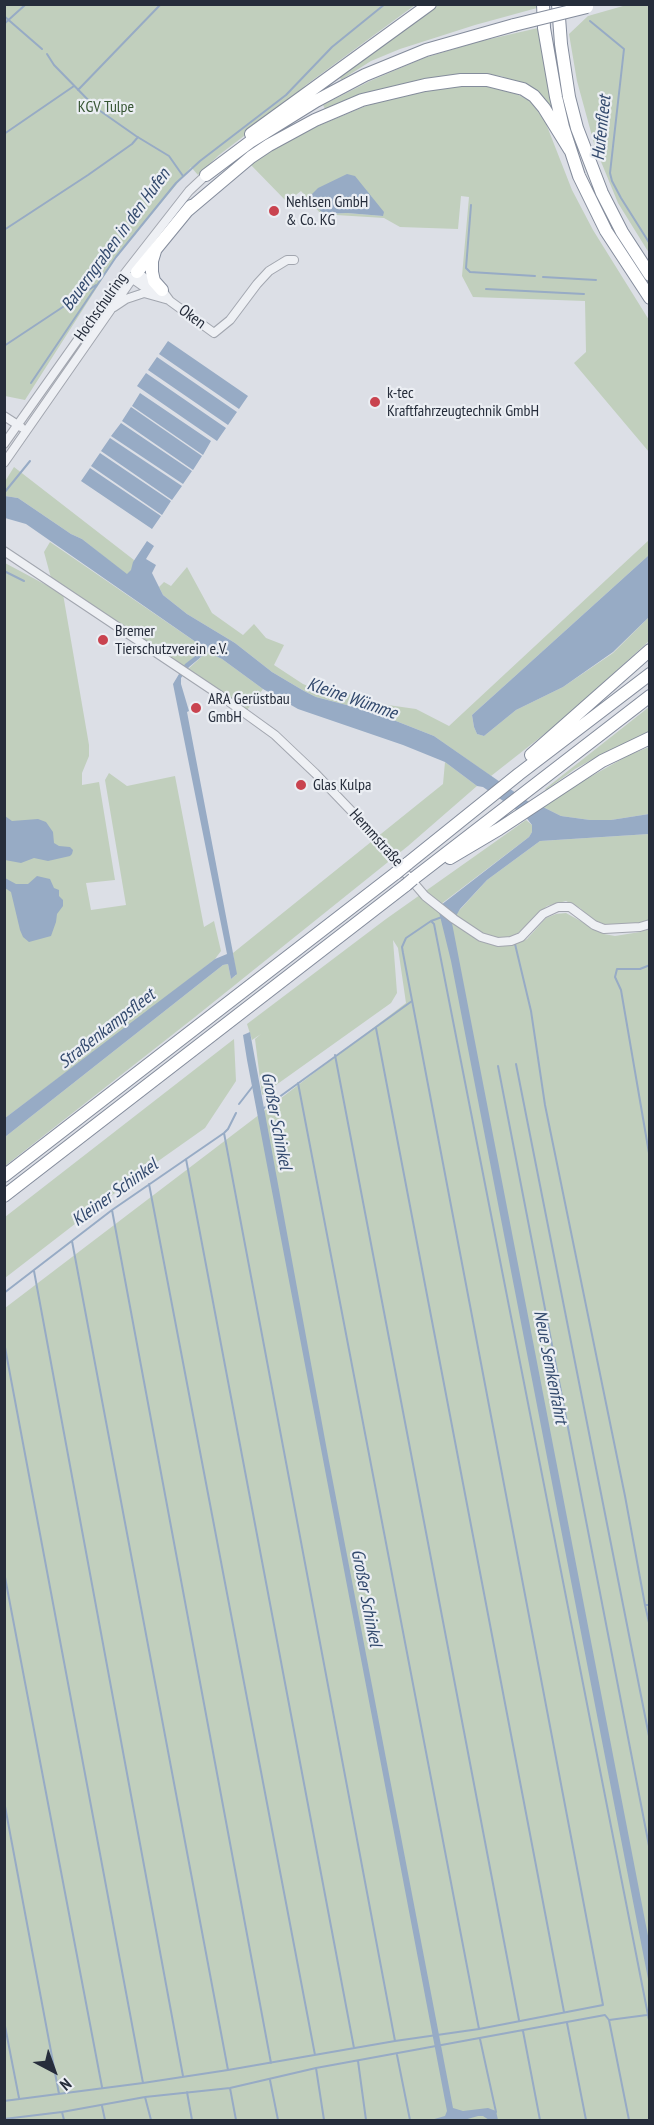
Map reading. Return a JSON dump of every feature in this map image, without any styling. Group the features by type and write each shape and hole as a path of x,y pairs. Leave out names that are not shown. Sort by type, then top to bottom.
{"highway":[{"path":"206,175 257,128 430,4"},
{"path":"543,4 544,28 556,97 579,176 606,231 650,298"},
{"path":"558,4 569,98 577,128 602,193 650,275"},
{"path":"206,175 250,142 337,89 392,63 457,40 591,6"},
{"path":"187,211 251,157 315,120 362,100 425,85 460,80 487,80 523,89 534,96 544,108 570,150"},
{"path":"131,273 213,181 278,125"},
{"path":"156,247 152,272 160,294"},
{"path":"633,249 650,268"},
{"path":"4,1176 472,812 650,650"},
{"path":"517,771 650,674"},
{"path":"4,1196 650,696"},
{"path":"414,879 499,829 614,754 650,738"}],"street":[{"name":"Hochschulring","path":"4,444 183,199 206,175"},
{"name":"Oken","path":"131,273 214,333 230,320 256,284 269,271 287,260 294,260"},
{"name":"Hochschulring","path":"4,463 109,310 131,273"},
{"path":"109,310 135,295 160,294"},
{"path":"4,416 27,431"},
{"name":"Hemmstraße","path":"4,552 221,696 283,742 360,820 425,896 481,937 505,941 521,937 543,914 558,907 570,908 594,925 604,929 640,927 650,924"}],"green space":[{"path":"630,4 649,5 649,253 618,203 595,147 577,81 569,34 588,16"},
{"name":"KGV Tulpe","path":"4,5 415,5 306,85 290,101 219,155 198,175 191,167 117,256 25,400 5,396"},
{"path":"437,5 537,5 537,8 400,49 371,61 341,80 339,75"},
{"path":"538,28 557,126 525,86 501,76 469,74 440,77 390,87 326,111 323,105 370,81 424,58 477,42"},
{"path":"480,85 509,90 530,101 545,121 572,190 593,230 649,320 649,452 574,363 586,352 585,301 473,297 462,276 469,197 461,196 458,229 400,227 384,218 336,215 327,221 301,191 287,202 250,164 301,133 373,103 446,87","holes":["371,196 383,216 347,213 323,214"]},
{"path":"14,467 134,560 132,570 127,575 82,539 18,498 5,496 4,483"},
{"path":"649,540 649,555 472,715 477,734 484,736 516,710 563,687 613,653 648,618 649,613 649,641 561,721 491,776 434,736 373,712 316,697 304,691 272,672 235,643 187,614 163,595 159,587 164,582 171,586 187,567 212,613 243,635 254,624 266,638 284,645 274,665 303,684 320,691 327,688 388,705 416,709 449,726"},
{"path":"50,542 203,649 184,666 51,578 44,552"},
{"path":"5,563 63,594 89,745 89,756 82,773 82,785 99,782 115,880 86,883 91,910 126,905 105,780 109,773 127,786 175,776 204,927 214,921 221,951 215,959 151,1009 5,1118"},
{"path":"207,652 222,659 263,689 247,710 188,669"},
{"path":"649,707 649,732 604,753 545,789"},
{"path":"649,747 649,814 611,820 590,820 561,816 543,807 581,782 629,755"},
{"path":"445,762 477,786 408,846 5,1166 5,1137 223,965 228,964 231,979 236,975 233,953 443,784"},
{"path":"526,820 532,825 529,837 441,904 440,914 479,941 499,946 513,945 527,939 546,918 556,914 566,913 604,934 615,936 649,929 649,2120 5,2120 5,1308 406,1003 398,948 393,940 397,993 391,1003 262,1095 255,1039 261,1034 252,1040 247,1024 386,919"},
{"path":"649,834 650,921 607,926 592,920 580,908 566,901 547,906 518,933 500,938 480,933 455,915 487,880 540,841"},
{"path":"234,1039 236,1081 205,1128 137,1176 5,1278 5,1217"}],"water":[{"path":"347,174 355,176 384,212 383,216 323,214 309,197 318,188"},
{"path":"168,341 248,396 239,409 159,354"},
{"path":"157,357 237,412 228,425 148,370"},
{"path":"146,373 226,428 217,441 137,386"},
{"path":"140,393 211,441 203,455 132,406"},
{"path":"131,407 202,456 193,470 122,421"},
{"path":"121,423 192,471 183,484 111,436"},
{"path":"110,438 182,486 172,500 101,451"},
{"path":"100,453 171,501 162,515 91,466"},
{"path":"90,468 161,516 152,529 81,481"},
{"path":"5,496 18,498 82,539 127,574 147,541 154,546 146,559 156,565 152,573 163,595 187,614 235,643 272,672 316,697 373,712 434,736 536,807 543,807 561,816 590,820 611,820 649,814 649,834 540,841 487,880 460,909 452,923 649,1941 649,1984 451,961 439,912 441,905 529,837 532,825 525,816 483,787 477,786 445,762 298,709 263,689 222,659 207,652 189,667 181,678 181,684 189,711 187,712 237,974 231,979 228,964 223,965 5,1137 5,1118 215,959 227,954 173,684 185,664 203,650 203,647 26,524 5,518"},
{"path":"649,555 650,613 648,618 613,652 563,687 516,710 484,736 477,734 472,715"},
{"path":"5,816 12,821 38,819 46,822 53,832 54,843 70,847 73,850 72,854 48,861 34,858 21,863 5,860"},
{"path":"37,876 50,879 54,888 59,890 63,906 57,914 51,936 29,942 20,930 11,892 5,888 5,878 16,884 28,884"},
{"path":"250,1032 328,1456 453,2108 463,2111 488,2108 496,2111 498,2120 478,2116 464,2120 431,2120 445,2116 447,2111 247,1060 243,1035"}],"waterway":[{"path":"78,90 161,4"},
{"path":"31,383 116,257 176,183 200,161 286,95 332,47 385,4"},
{"path":"4,24 25,5"},
{"name":"Bauerngraben in den Hufen","path":"4,16 42,49"},
{"name":"Hufenfleet","path":"590,21 624,49 610,173 621,198 650,244"},
{"name":"Bauerngraben in den Hufen","path":"47,54 54,65 96,108 169,156 183,176"},
{"path":"4,134 74,86"},
{"path":"4,230 88,175 132,144 138,137"},
{"path":"471,205 466,268 470,272 535,276"},
{"path":"543,277 596,280"},
{"path":"4,346 96,285"},
{"path":"486,289 584,294"},
{"name":"Bauerngraben in den Hufen","path":"4,493 30,461"},
{"path":"4,571 24,581"},
{"path":"431,921 442,917"},
{"path":"4,2101 228,2070 479,2029 603,2005 402,947 406,938 431,921 434,924 650,2025"},
{"path":"515,944 531,1011 545,1105 645,1605 650,1605"},
{"path":"650,965 640,969 617,969 615,977 621,990 650,1159"},
{"name":"Großer Schinkel","path":"264,1108 412,1001"},
{"path":"376,1028 564,2012"},
{"path":"335,1055 519,2020"},
{"path":"516,1064 650,1741"},
{"name":"Neue Semkenfahrt","path":"498,1066 650,1851"},
{"path":"298,1083 479,2029"},
{"name":"Kleiner Schinkel","path":"239,1104 253,1086"},
{"name":"Kleiner Schinkel","path":"4,1293 112,1210 224,1133 236,1113"},
{"path":"224,1133 395,2041"},
{"path":"186,1159 354,2048"},
{"path":"149,1184 315,2055"},
{"path":"112,1210 271,2063"},
{"path":"72,1241 228,2070"},
{"path":"34,1271 183,2076"},
{"path":"4,1342 143,2083"},
{"path":"4,1572 102,2087"},
{"path":"645,1605 650,1627"},
{"path":"4,1801 59,2094"},
{"path":"4,2119 62,2112 145,2097 230,2088 316,2068 605,2015 609,2020 647,2015"},
{"path":"609,2020 629,2120"},
{"path":"4,2021 19,2098"},
{"path":"567,2023 586,2120"},
{"path":"523,2031 540,2120"},
{"path":"480,2039 496,2112"},
{"path":"397,2055 410,2120"},
{"path":"358,2061 366,2120"},
{"path":"316,2068 324,2120"},
{"path":"270,2080 278,2120"},
{"path":"230,2088 236,2120"},
{"path":"187,2092 192,2120"},
{"path":"145,2097 151,2120"},
{"path":"102,2106 105,2120"},
{"path":"62,2112 64,2120"}],"place":[{"name":"Nehlsen GmbH & Co. KG","path":"274,211"},
{"name":"k-tec Kraftfahrzeugtechnik GmbH","path":"375,402"},
{"name":"Bremer Tierschutzverein e.V.","path":"103,640"},
{"name":"ARA Gerüstbau GmbH","path":"196,708"},
{"name":"Glas Kulpa","path":"301,785"}],"water label":[{"name":"Kleine Wümme","path":"352,699"},
{"name":"Straßenkampsfleet","path":"107,1029"}]}
